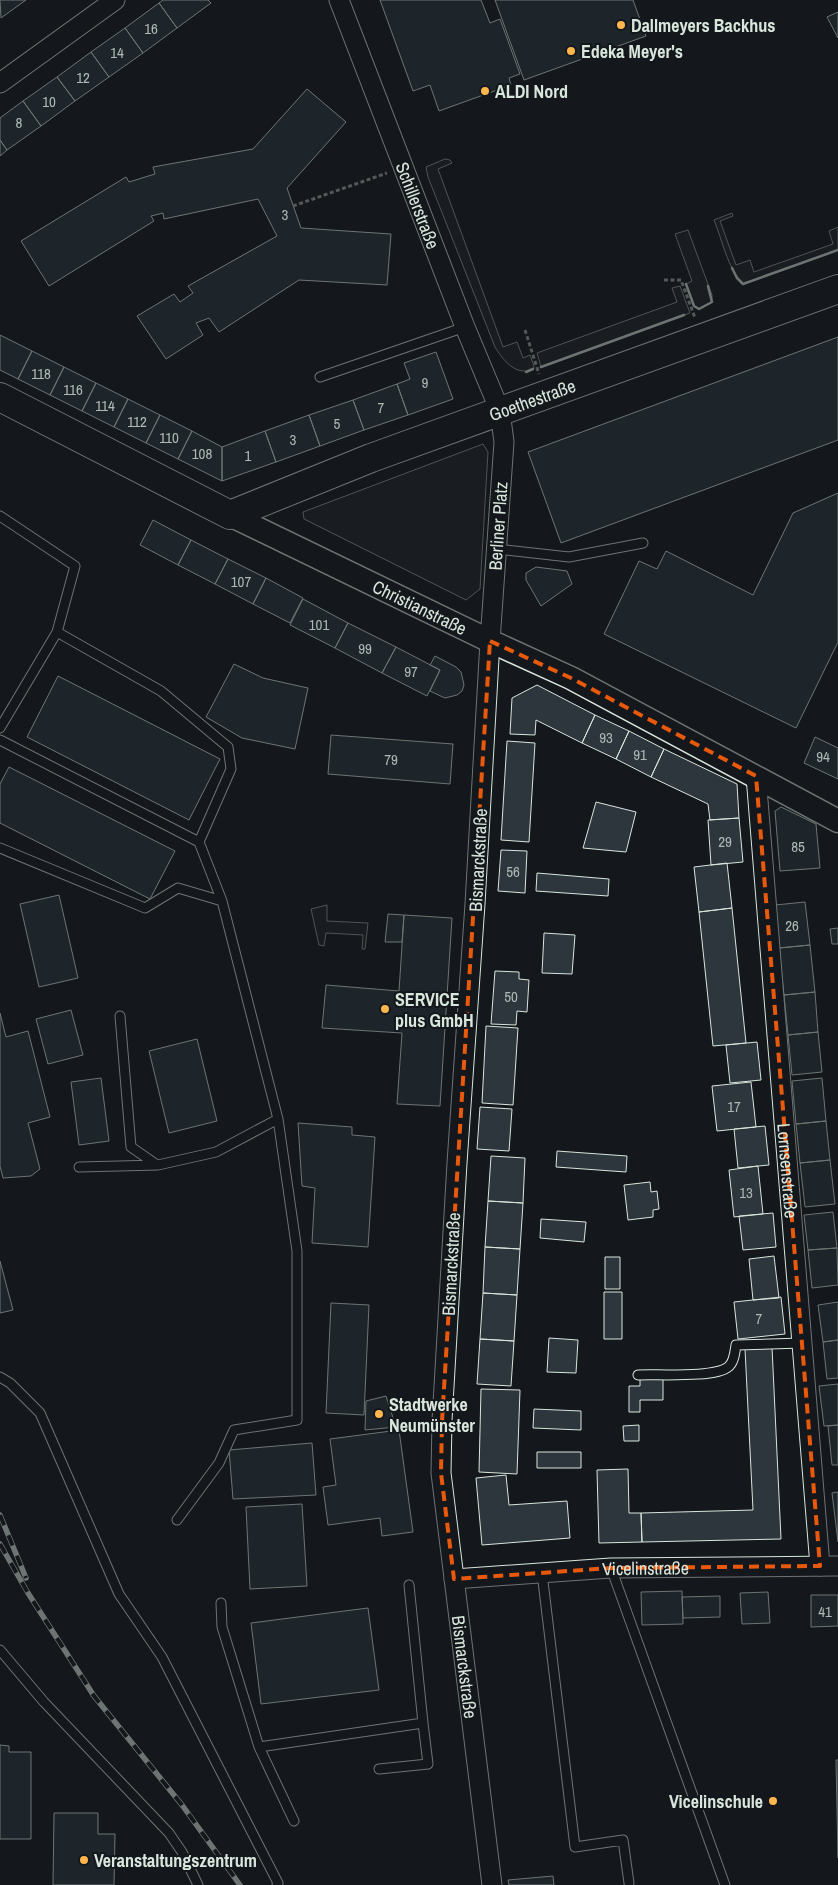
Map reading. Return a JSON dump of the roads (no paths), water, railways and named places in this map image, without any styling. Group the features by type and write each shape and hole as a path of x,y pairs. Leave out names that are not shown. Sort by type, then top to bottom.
{"main road":[{"name":"Goethestraße","path":"230,515 371,458 838,289"},
{"name":"Christianstraße","path":"0,397 230,515"}],"street":[{"path":"0,84 115,0"},
{"name":"Schillerstraße","path":"338,0 465,327 500,411"},
{"name":"Berliner Platz","path":"490,641 504,442 500,411"},
{"name":"Christianstraße","path":"230,515 490,641 571,678 838,821"},
{"name":"Bismarckstraße","path":"490,641 476,895 457,1162 442,1421 441,1473 492,1885"},
{"name":"Lornsenstraße","path":"756,776 802,1343 829,1566"},
{"name":"Vicelinstraße","path":"454,1579 611,1568 829,1566"}],"lane":[{"path":"320,377 465,327"},
{"path":"0,516 75,566 57,632 0,728"},
{"path":"497,549 569,557 643,542"},
{"path":"57,632 162,691 228,747 231,769 199,842"},
{"path":"0,740 199,842 222,901 278,1119 297,1251 297,1420 234,1430 219,1463 177,1520"},
{"path":"0,848 145,908 178,888 222,901"},
{"path":"120,1016 131,1147 158,1165"},
{"path":"79,1167 158,1165 216,1152 278,1119"},
{"path":"638,1374 712,1374 729,1367 736,1345 802,1343"},
{"path":"0,1377 10,1383 40,1413 119,1594 162,1657 278,1883 277,1885"},
{"path":"611,1568 724,1885"},
{"path":"542,1573 575,1847 623,1840 629,1883"},
{"path":"378,1769 428,1764 409,1585"},
{"path":"221,1603 222,1627 259,1747 294,1821"},
{"path":"0,1650 44,1702 169,1833 182,1852 198,1885"},
{"path":"259,1747 423,1723"}],"railway":[{"path":"0,1515 26,1578"},
{"path":"0,1544 28,1593 94,1696 182,1805 240,1885"}],"place":[{"name":"Dallmeyers Backhus","path":"621,25"},
{"name":"Edeka Meyer's","path":"571,51"},
{"name":"ALDI Nord","path":"485,91"},
{"name":"SERVICE plus GmbH","path":"385,1009"},
{"name":"Stadtwerke Neumünster","path":"379,1414"},
{"name":"Vicelinschule","path":"773,1801"},
{"name":"Veranstaltungszentrum","path":"84,1860"}]}
